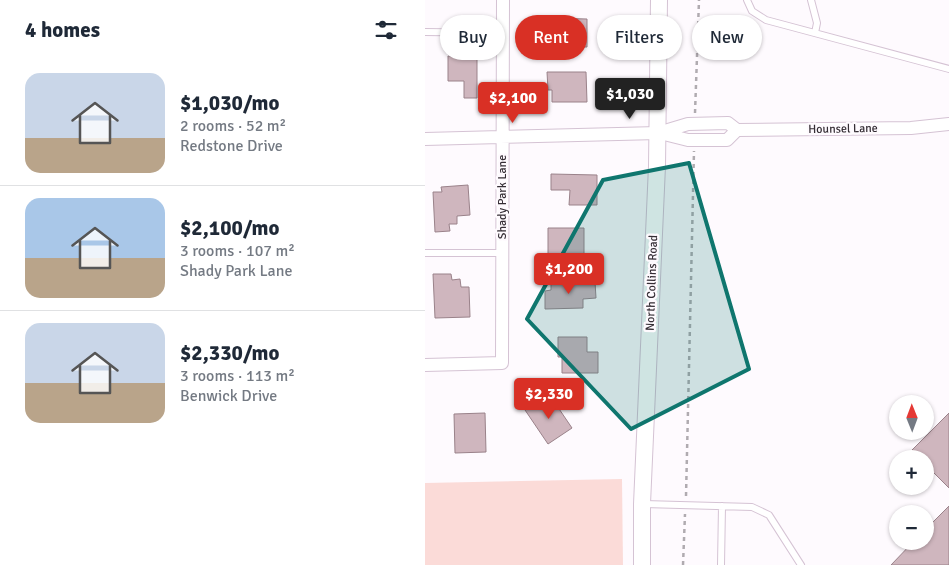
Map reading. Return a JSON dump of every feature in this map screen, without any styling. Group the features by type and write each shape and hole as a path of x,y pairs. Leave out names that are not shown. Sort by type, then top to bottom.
{"street":[{"name":"Shady Park Lane","path":"503,0 503,15"},
{"name":"North Collins Road","path":"642,565 642,504 658,132 659,0"},
{"name":"Shady Park Lane","path":"425,365 502,363 503,60"},
{"name":"Hounsel Lane","path":"658,132 695,124 729,123 737,130 911,128 949,124"},
{"name":"Hounsel Lane","path":"658,132 688,140 727,140 737,130"},
{"path":"425,139 658,132"}],"lane":[{"path":"747,0 751,11 758,16 949,68"},
{"path":"811,0 817,23 815,33"},
{"path":"425,32 440,32"},
{"path":"425,253 502,253"},
{"path":"642,504 752,507 769,515 801,565"},
{"path":"721,565 722,506"}],"path":[{"path":"695,124 699,0"},
{"path":"683,565 694,140"}],"highlighted area":[{"path":"689,163 749,369 631,429 527,319 603,180"}],"shaded area":[{"path":"622,479 623,565 425,565 425,483"}],"building":[{"path":"448,60 477,60 477,98 464,98 464,81 448,81"},
{"path":"547,72 586,72 587,102 552,102 552,90 548,90"},
{"path":"551,174 597,175 597,205 569,205 570,190 551,190"},
{"path":"468,185 470,215 457,216 457,224 449,224 450,231 435,232 433,192 442,192 441,187"},
{"path":"548,228 584,228 584,264 574,264 574,260 548,260"},
{"path":"433,274 451,274 452,280 460,279 461,287 469,287 470,317 435,318"},
{"path":"551,280 562,280 562,284 595,282 596,298 583,299 583,308 545,309 545,291 551,290"},
{"path":"558,337 587,337 587,352 598,352 598,373 562,373 562,357 558,357"},
{"path":"551,397 572,428 548,444 525,410 538,401 540,404"},
{"path":"485,413 486,452 455,453 454,414"},
{"path":"949,413 949,488 934,473 934,450 912,450 922,440 934,440 934,428"},
{"path":"949,506 949,565 891,565 905,550 934,550 934,521"}]}
